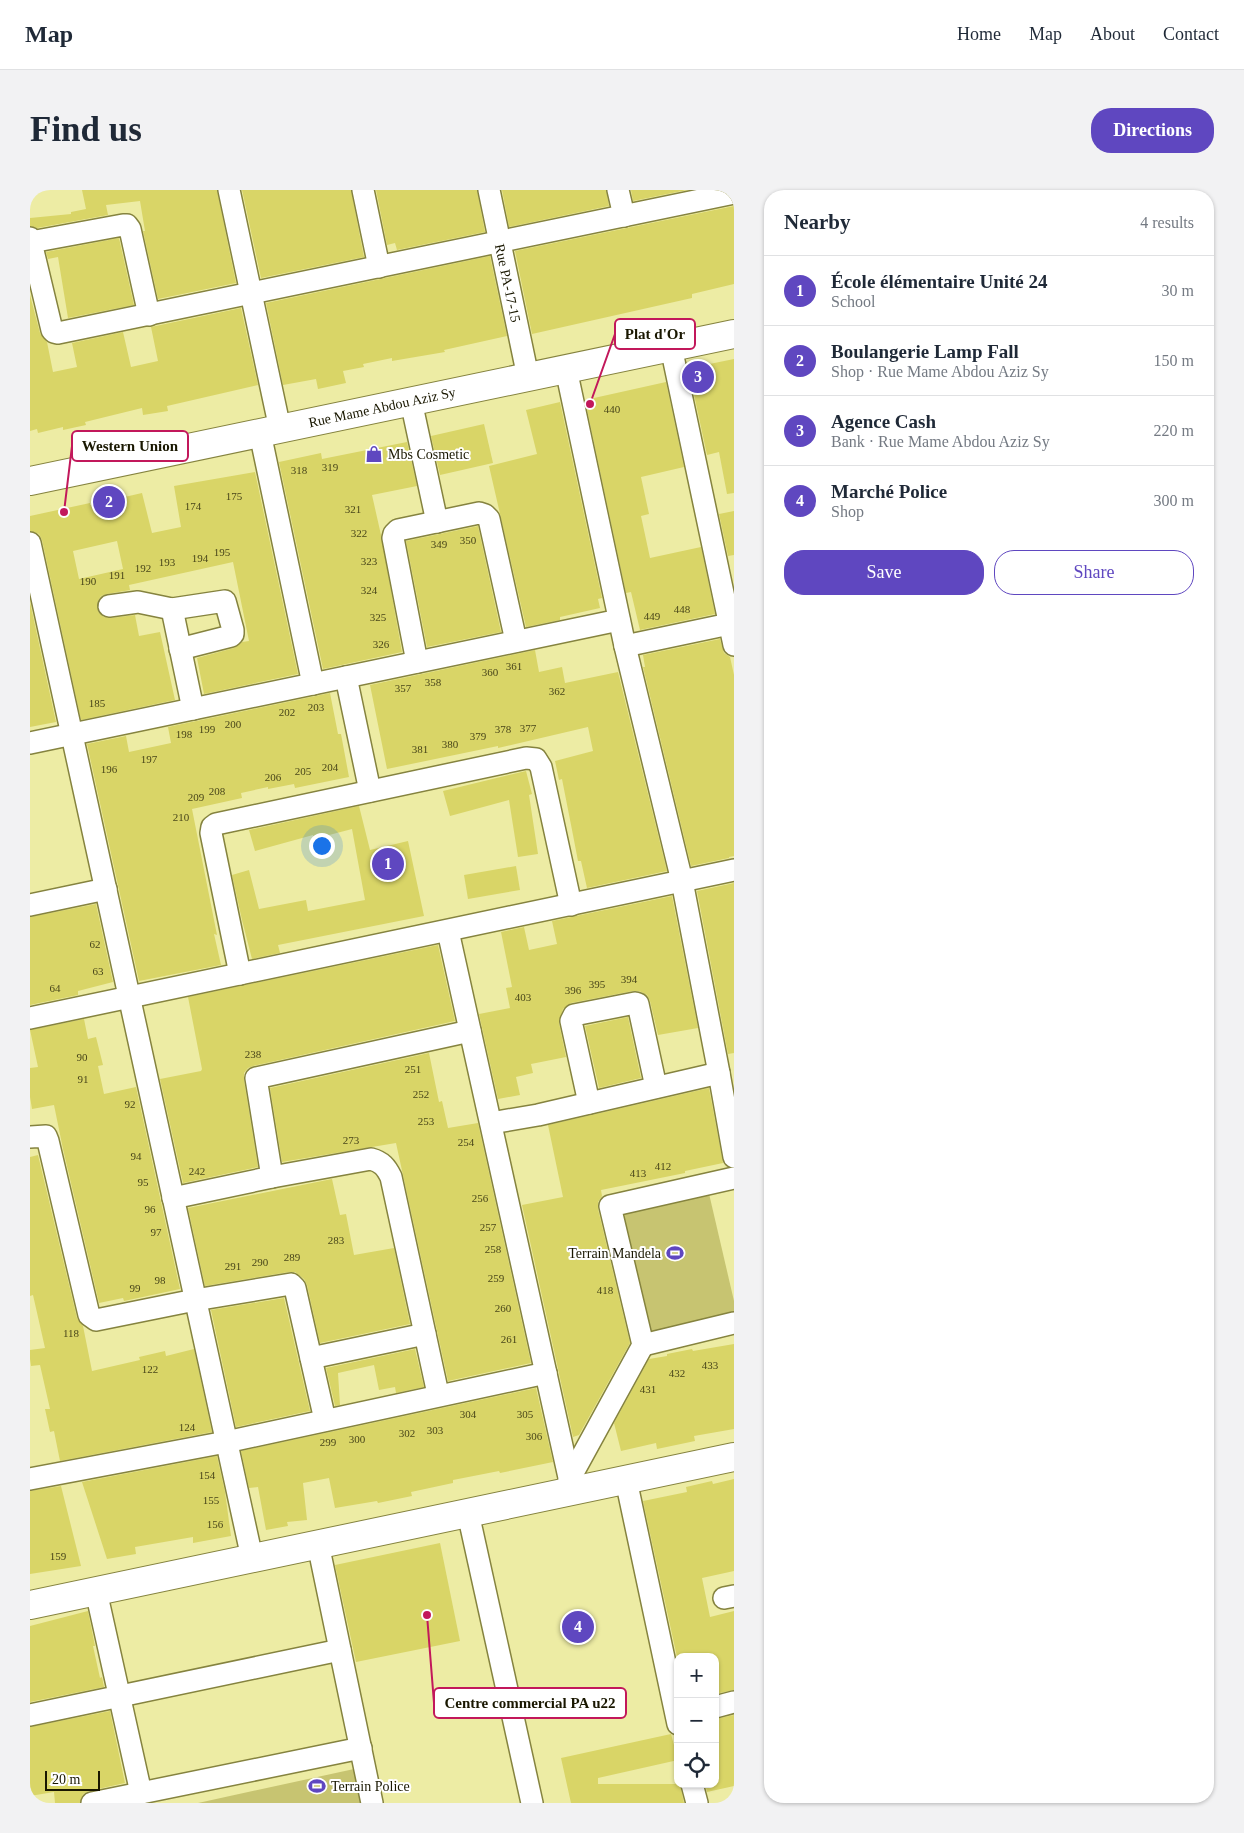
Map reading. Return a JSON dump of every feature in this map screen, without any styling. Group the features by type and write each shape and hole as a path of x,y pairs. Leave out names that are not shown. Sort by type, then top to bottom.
{"street":[{"path":"229,190 251,294 270,431 313,684"},
{"path":"363,190 379,267"},
{"name":"Rue PA-17-15","path":"489,190 528,377"},
{"path":"618,190 624,216"},
{"path":"149,315 130,229 127,225 30,240 54,332 149,315 734,193"},
{"name":"Rue Mame Abdou Aziz Sy","path":"30,481 734,334"},
{"path":"671,347 732,623 734,645"},
{"path":"566,369 619,620 682,881 734,1157"},
{"path":"411,401 437,522"},
{"path":"416,662 393,538 398,530 479,513 485,515 489,519 516,641"},
{"path":"30,543 252,1558"},
{"path":"109,606 138,602 172,609 224,601 234,634 180,649"},
{"path":"172,609 192,709"},
{"path":"30,743 619,620"},
{"path":"625,646 732,623"},
{"path":"346,677 370,791"},
{"path":"240,974 211,833 212,828 216,824 526,758 536,759 541,767 571,905"},
{"path":"30,1018 734,870"},
{"path":"30,905 106,889"},
{"path":"448,930 570,1485"},
{"path":"588,1103 571,1021 574,1015 638,1004 656,1087"},
{"path":"272,1177 256,1078 470,1031"},
{"path":"491,1124 719,1073"},
{"path":"30,1137 42,1135 46,1136 48,1140 89,1315 92,1318 96,1320 196,1300 294,1285 324,1420"},
{"path":"173,1198 272,1177 371,1160 379,1161 391,1177 438,1394"},
{"path":"570,1485 642,1345 610,1206 734,1178"},
{"path":"642,1345 734,1323"},
{"path":"311,1358 425,1334"},
{"path":"30,1479 226,1442 438,1394 546,1372"},
{"path":"30,1605 468,1513 570,1485 626,1480 734,1457"},
{"path":"626,1480 674,1704"},
{"path":"468,1513 532,1803"},
{"path":"318,1544 372,1803"},
{"path":"96,1591 141,1793"},
{"path":"30,1715 340,1650"},
{"path":"719,1706 734,1702"},
{"path":"92,1803 361,1748"},
{"path":"693,1788 697,1803"}],"shaded area":[{"name":"Terrain Mandela","path":"707,1185 734,1301 734,1320 646,1340 617,1205"},
{"name":"Terrain Police","path":"354,1769 361,1803 198,1803"}],"building":[{"path":"82,190 217,190 236,283 158,299 143,231 145,231 140,201 106,205 108,215 37,228 30,226 30,218 71,214 71,212 86,209"},
{"path":"242,190 351,190 364,257 261,278"},
{"path":"376,190 477,190 485,232 397,250 395,243 387,245"},
{"path":"502,190 606,190 609,206 509,227"},
{"path":"631,190 687,190 633,201"},
{"path":"734,206 734,284 692,294 692,298 532,334 515,251"},
{"path":"119,238 134,305 68,318 58,257 48,259 46,252"},
{"path":"490,256 507,336 444,350 445,352 392,361 392,358 363,364 364,367 343,371 346,383 318,389 316,379 283,385 266,303"},
{"path":"30,295 40,333 47,342 53,372 77,367 72,343 123,332 131,367 158,361 151,327 241,308 258,385 167,406 168,411 143,415 142,408 85,422 86,425 63,430 63,427 38,433 37,429 30,431"},
{"path":"734,359 734,493 727,494 719,452 707,455 690,376 692,376 690,368"},
{"path":"666,382 684,467 641,477 649,514 641,516 650,558 701,547 715,614 640,630 631,592 626,593 585,400"},
{"path":"560,402 602,598 598,599 600,608 560,617 560,620 526,627 489,466 537,454 526,410"},
{"path":"484,424 493,463 440,475 431,436"},
{"path":"407,442 417,486 372,495 402,652 323,669 279,462 321,453 322,459"},
{"path":"255,472 298,674 204,694 197,658 234,648 242,642 249,641 233,562 129,585 130,590 101,596 97,607 99,613 104,617 135,615 139,636 160,632 175,700 81,720 42,540 39,534 30,531 30,516 142,493 152,533 181,527 174,486","holes":["117,541 123,569 79,579 73,551"]},
{"path":"734,511 734,555 728,556 719,514"},
{"path":"478,526 501,632 427,647 406,541"},
{"path":"30,602 56,722 30,727"},
{"path":"720,639 724,653 730,657 734,675 734,856 691,866 643,667 645,667 643,655"},
{"path":"535,650 539,672 562,667 565,683 618,672 667,871 587,888 581,861 578,861 562,779 559,780 555,761 593,751 588,727 498,748 498,746 387,769 370,685"},
{"path":"330,693 338,734 341,734 349,777 295,788 294,784 268,789 268,787 241,793 242,798 192,809 217,935 214,934 221,965 139,981 87,744 126,736 129,752 171,743 168,727"},
{"path":"526,771 532,794 529,795 538,854 518,857 509,800 450,816 443,791"},
{"path":"359,806 370,850 408,841 424,916 278,945 280,953 252,959 232,875 249,870 259,909 306,900 308,911 365,900 352,829 314,839 313,835 255,851 249,830"},
{"path":"516,866 520,890 468,899 464,875"},
{"path":"734,883 734,1053 728,1054 697,891"},
{"path":"672,896 698,1028 658,1035 650,1001 647,995 639,991 571,1003 563,1009 559,1023 566,1057 531,1064 533,1073 516,1077 520,1095 498,1099 479,1014 510,1008 506,988 512,987 501,932 524,927 529,950 557,944 552,921"},
{"path":"96,904 113,982 78,991 78,995 30,1005 30,917"},
{"path":"438,945 455,1021 248,1068 244,1073 244,1080 258,1167 183,1183 160,1079 201,1071 202,1069 188,997"},
{"path":"628,1017 641,1078 599,1088 585,1026"},
{"path":"84,1019 88,1039 96,1037 103,1065 98,1066 104,1094 136,1087 180,1289 124,1301 123,1298 99,1303 54,1105 32,1109 30,1097 30,1068 38,1067 30,1030"},
{"path":"429,1053 439,1102 442,1101 448,1128 478,1123 531,1363 448,1381 396,1143 282,1162 270,1088"},
{"path":"709,1088 723,1163 685,1171 685,1173 601,1190 602,1196 598,1202 598,1209 630,1343 579,1435 573,1437 522,1205 563,1197 548,1125"},
{"path":"38,1155 77,1318 83,1326 92,1371 140,1360 139,1357 165,1351 166,1356 194,1349 212,1432 60,1461 54,1431 50,1432 45,1409 50,1409 40,1365 31,1366 30,1359 30,1350 45,1348 33,1295 30,1296 30,1157"},
{"path":"332,1179 340,1215 346,1214 354,1255 394,1248 410,1324 320,1343 307,1285 304,1279 295,1272 205,1286 188,1208"},
{"path":"284,1298 310,1411 236,1427 211,1310"},
{"path":"734,1344 734,1429 694,1436 695,1441 657,1449 656,1443 621,1451 614,1423 649,1359 692,1349 693,1351"},
{"path":"415,1349 424,1387 396,1393 395,1387 379,1390 374,1365 338,1373 340,1405 335,1406 326,1368"},
{"path":"536,1388 553,1462 453,1480 453,1483 411,1492 412,1496 378,1503 377,1501 335,1508 329,1478 303,1483 307,1520 287,1522 288,1526 266,1530 258,1487 249,1488 241,1451"},
{"path":"217,1456 225,1492 231,1536 193,1543 193,1537 135,1547 136,1554 107,1559 82,1482"},
{"path":"734,1479 734,1571 702,1578 710,1617 734,1611 734,1690 719,1693 719,1653 676,1653 643,1501 687,1492 686,1487 712,1481 713,1484"},
{"path":"61,1486 81,1566 30,1574 30,1491"},
{"path":"440,1543 460,1641 356,1662 335,1565"},
{"path":"88,1611 95,1646 93,1646 100,1678 102,1677 104,1687 30,1702 30,1626"},
{"path":"110,1711 125,1783 89,1791 83,1794 80,1803 55,1803 54,1792 30,1796 30,1727"},
{"path":"734,1715 734,1786 707,1792 706,1788 719,1788 719,1718"},
{"path":"671,1734 674,1745 674,1761 598,1778 598,1784 674,1784 674,1788 681,1788 684,1803 571,1803 561,1758"}],"place":[{"name":"Agence Cash","path":"698,377"},
{"name":"Plat d'Or","path":"590,404"},
{"name":"Mbs Cosmetic","path":"374,454"},
{"name":"Boulangerie Lamp Fall","path":"109,502"},
{"name":"Western Union","path":"64,512"},
{"name":"École élémentaire Unité 24","path":"388,864"},
{"name":"Terrain Mandela","path":"675,1253"},
{"name":"Centre commercial PA u22","path":"427,1615"},
{"name":"Marché Police","path":"578,1627"},
{"name":"Terrain Police","path":"317,1786"}]}
